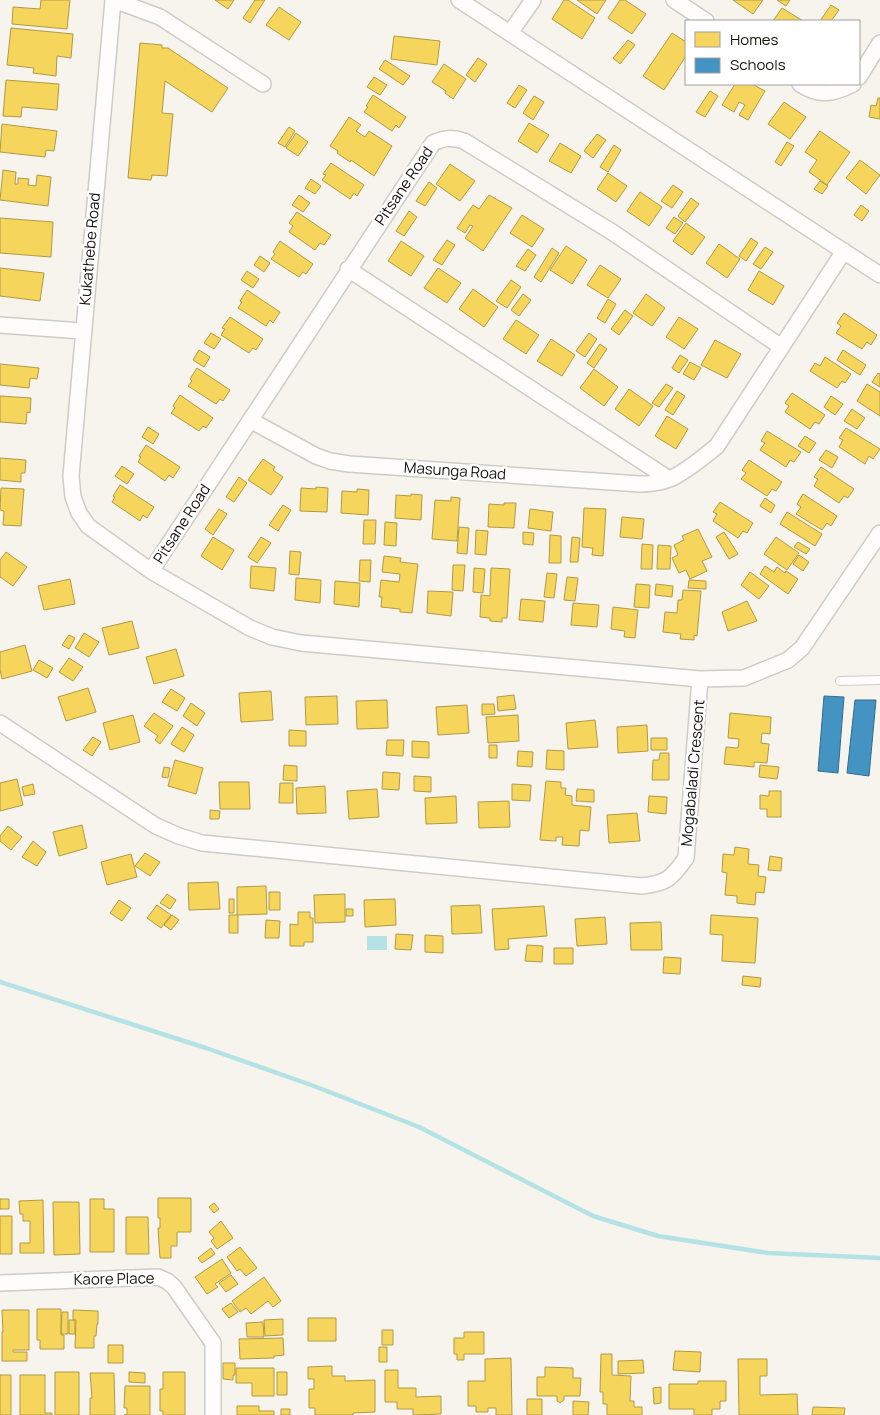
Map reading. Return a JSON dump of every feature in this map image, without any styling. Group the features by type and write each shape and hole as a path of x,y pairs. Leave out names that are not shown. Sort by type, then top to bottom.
{"street":[{"path":"113,0 160,18 263,84"},
{"name":"Kukathebe Road","path":"113,0 82,331 71,476 73,497 79,513 88,526 151,571"},
{"path":"459,0 880,275"},
{"path":"510,33 533,0"},
{"path":"674,0 704,20"},
{"path":"860,75 880,43"},
{"path":"802,85 812,92 836,92 851,85"},
{"name":"Pitsane Road","path":"151,571 432,143 442,138 454,138 464,141 612,232 780,346"},
{"path":"348,269 669,479 703,458 717,446 780,346 844,251"},
{"path":"0,324 82,331"},
{"name":"Masunga Road","path":"250,420 316,456 330,461 349,464 640,484 669,479"},
{"path":"151,571 250,628 272,637 301,643 700,679 744,678 788,660 802,648 880,533"},
{"name":"Mogabaladi Crescent","path":"0,723 156,826 202,843 642,886 660,884 674,875 686,858 700,679"},
{"name":"Kaore Place","path":"0,1283 158,1277 167,1280 174,1287 213,1343 212,1415"}],"lane":[{"path":"840,681 880,680"}],"water":[{"path":"367,936 387,936 387,950 367,950"}],"building: Homes":[{"path":"41,0 70,0 67,29 12,24 13,7 40,9"},
{"path":"215,0 234,0 228,9"},
{"path":"255,0 265,0 250,23 243,18"},
{"path":"564,0 568,0 595,18 582,39 552,19"},
{"path":"577,0 606,0 597,14"},
{"path":"620,0 625,0 646,14 632,34 608,18"},
{"path":"733,0 763,0 753,14"},
{"path":"777,0 790,0 786,6"},
{"path":"831,5 839,10 832,20 821,20"},
{"path":"279,7 301,22 289,40 266,25"},
{"path":"782,8 801,20 774,20"},
{"path":"11,28 73,34 71,58 57,56 56,76 33,73 34,68 7,65"},
{"path":"672,33 685,41 685,58 664,90 643,76"},
{"path":"394,36 440,41 437,65 391,59"},
{"path":"628,40 635,45 620,64 613,58"},
{"path":"140,43 162,45 162,48 168,48 228,88 212,112 165,81 162,113 173,114 167,176 152,175 151,180 128,178"},
{"path":"478,58 487,64 475,82 466,75"},
{"path":"385,60 410,76 403,85 379,69"},
{"path":"444,64 466,79 453,99 445,93 446,91 432,82"},
{"path":"374,77 387,85 380,95 367,87"},
{"path":"6,80 59,84 57,110 22,107 21,117 3,116"},
{"path":"519,85 527,90 515,108 507,103"},
{"path":"734,85 754,85 765,91 748,120 739,115 745,105 739,102 734,112 722,105"},
{"path":"710,91 718,96 705,117 696,112"},
{"path":"373,95 406,117 399,128 396,125 392,131 364,112"},
{"path":"534,96 544,102 533,120 523,113"},
{"path":"878,98 880,98 880,119 869,117 871,105 876,106"},
{"path":"784,102 806,117 790,139 768,124"},
{"path":"349,117 361,125 356,131 365,137 369,131 392,146 374,176 351,160 350,162 330,146"},
{"path":"529,123 549,135 537,153 518,141"},
{"path":"2,124 57,131 54,151 46,150 45,157 0,152"},
{"path":"289,127 295,131 285,147 278,143"},
{"path":"820,131 850,152 827,185 809,172 817,160 805,152"},
{"path":"296,133 308,142 298,156 286,148"},
{"path":"597,134 606,140 593,158 584,151"},
{"path":"787,142 794,146 781,166 775,162"},
{"path":"560,143 581,156 571,173 549,161"},
{"path":"614,145 621,150 608,172 600,167"},
{"path":"860,160 880,175 866,194 846,178"},
{"path":"331,163 364,185 357,196 354,193 350,199 322,180 326,175 323,174"},
{"path":"450,164 475,181 460,201 436,184"},
{"path":"3,170 16,172 15,184 18,184 18,178 29,179 28,185 36,186 37,175 51,177 48,206 0,200"},
{"path":"608,173 627,186 616,202 597,189"},
{"path":"311,179 321,186 315,194 305,188"},
{"path":"820,181 828,186 822,194 814,189"},
{"path":"429,182 437,188 425,206 416,201"},
{"path":"673,185 683,192 672,208 661,201"},
{"path":"640,192 662,207 649,226 627,211"},
{"path":"299,195 310,203 303,212 292,205"},
{"path":"489,195 512,208 483,251 465,238 473,226 470,225 465,233 457,228 473,205 479,209"},
{"path":"691,198 699,204 685,222 678,216"},
{"path":"861,205 869,211 862,221 854,215"},
{"path":"409,211 417,217 404,236 396,231"},
{"path":"297,212 331,235 324,245 320,243 315,250 289,232 293,226 289,223"},
{"path":"522,215 544,229 532,247 510,233"},
{"path":"674,217 683,223 675,234 666,228"},
{"path":"0,218 53,222 51,257 0,253"},
{"path":"686,223 705,237 692,255 673,241"},
{"path":"751,238 758,243 746,261 739,256"},
{"path":"447,240 455,245 442,265 433,260"},
{"path":"280,241 313,264 306,274 303,272 299,277 271,259"},
{"path":"401,241 424,256 411,276 388,261"},
{"path":"719,244 740,259 727,278 706,263"},
{"path":"566,246 587,260 572,284 550,270"},
{"path":"765,247 773,252 761,269 753,264"},
{"path":"552,248 559,253 541,282 534,277"},
{"path":"528,249 536,255 525,271 516,266"},
{"path":"260,256 270,263 264,272 254,265"},
{"path":"600,265 621,279 608,298 587,285"},
{"path":"0,268 44,273 40,301 0,296"},
{"path":"438,268 461,283 447,303 424,288"},
{"path":"247,271 259,279 253,288 241,280"},
{"path":"759,271 784,286 773,305 748,290"},
{"path":"511,280 521,287 507,308 496,301"},
{"path":"473,289 498,307 484,327 459,309"},
{"path":"247,290 280,312 273,323 270,320 266,326 238,308"},
{"path":"523,294 531,300 519,316 511,310"},
{"path":"646,294 665,308 652,326 633,313"},
{"path":"608,299 616,304 605,323 597,318"},
{"path":"625,310 633,316 619,335 611,329"},
{"path":"844,313 877,335 871,345 867,342 862,349 836,333 841,326 837,323"},
{"path":"230,317 263,339 256,350 253,348 249,353 221,335 225,329 222,328"},
{"path":"679,317 698,329 684,349 666,337"},
{"path":"516,320 539,335 526,354 503,339"},
{"path":"211,333 221,339 214,349 204,343"},
{"path":"589,333 597,339 585,357 576,351"},
{"path":"551,339 575,355 562,376 537,361"},
{"path":"715,340 741,354 727,378 701,365"},
{"path":"600,344 607,349 594,368 587,363"},
{"path":"199,350 210,357 204,367 193,360"},
{"path":"843,350 866,365 860,375 837,360"},
{"path":"680,355 688,360 679,373 672,368"},
{"path":"825,357 851,374 845,383 842,381 837,388 810,371 815,363 820,366"},
{"path":"690,362 701,368 694,380 683,374"},
{"path":"0,364 39,368 37,379 30,378 29,388 0,385"},
{"path":"197,368 230,390 223,401 220,399 216,404 188,386"},
{"path":"594,369 618,387 604,406 580,388"},
{"path":"878,373 880,374 880,387 872,382"},
{"path":"666,384 673,388 659,407 652,403"},
{"path":"867,384 880,392 880,416 857,401"},
{"path":"629,389 653,406 639,426 615,409"},
{"path":"677,391 685,396 673,415 665,410"},
{"path":"792,393 825,415 819,424 815,422 810,429 785,412 789,406 785,403"},
{"path":"180,395 213,418 206,428 203,426 199,431 171,413"},
{"path":"0,396 31,398 30,413 27,412 26,424 0,422"},
{"path":"831,396 843,404 835,415 824,407"},
{"path":"852,409 865,418 857,429 844,421"},
{"path":"667,416 688,429 676,449 655,436"},
{"path":"148,427 159,434 153,444 142,437"},
{"path":"846,428 880,449 873,459 869,456 865,464 839,447 843,440 839,438"},
{"path":"767,431 801,452 794,462 790,460 786,467 760,450 765,443 761,441"},
{"path":"805,436 816,443 809,453 798,446"},
{"path":"146,445 180,467 173,478 169,475 165,481 138,462 141,457 139,456"},
{"path":"826,450 838,457 832,468 819,460"},
{"path":"0,458 26,460 25,473 21,473 21,482 0,480"},
{"path":"263,459 275,467 273,470 283,477 271,495 248,480"},
{"path":"749,460 782,482 776,491 772,489 767,496 741,479 746,473 742,470"},
{"path":"122,466 134,474 127,484 115,476"},
{"path":"821,467 854,489 848,498 844,496 839,503 814,486 818,479 814,477"},
{"path":"239,477 247,483 234,502 226,497"},
{"path":"120,485 154,507 147,518 143,515 140,521 112,502 115,497 113,496"},
{"path":"316,487 328,488 327,512 300,511 301,488 316,489"},
{"path":"1,488 24,489 21,526 3,525 4,511 0,510"},
{"path":"357,489 369,490 368,515 341,513 342,491 357,492"},
{"path":"411,494 422,495 421,520 395,518 396,495 411,496"},
{"path":"803,494 837,516 831,526 827,523 822,530 796,514 801,507 797,504"},
{"path":"451,497 460,498 457,541 432,539 435,500 451,501"},
{"path":"765,498 775,505 771,513 760,506"},
{"path":"720,502 753,523 747,533 743,531 738,538 713,521 717,514 713,512"},
{"path":"504,503 516,503 514,528 488,527 489,504 504,505"},
{"path":"283,505 291,510 278,531 269,525"},
{"path":"584,508 606,509 603,556 592,555 593,548 582,547"},
{"path":"219,509 227,514 213,535 205,529"},
{"path":"530,509 553,512 551,531 528,528"},
{"path":"787,512 822,534 815,546 780,524"},
{"path":"622,517 644,519 642,539 620,537"},
{"path":"364,520 376,520 375,544 363,544"},
{"path":"385,522 397,523 396,546 384,545"},
{"path":"459,527 469,528 467,554 457,553"},
{"path":"698,529 712,557 702,561 707,571 690,579 686,570 679,573 672,558 678,555 674,545 684,540 682,536"},
{"path":"476,530 488,531 486,555 475,554"},
{"path":"523,532 534,533 533,545 523,544"},
{"path":"724,532 738,554 729,559 716,537"},
{"path":"550,535 561,536 561,563 549,563"},
{"path":"213,537 234,550 222,570 201,556"},
{"path":"261,537 271,543 257,563 248,557"},
{"path":"572,537 580,538 578,562 570,562"},
{"path":"776,537 799,553 787,570 764,554"},
{"path":"798,542 810,549 806,554 794,547"},
{"path":"642,544 653,545 652,569 641,569"},
{"path":"658,545 671,546 670,569 657,569"},
{"path":"290,551 301,552 299,575 289,574"},
{"path":"6,552 27,567 13,586 0,577 0,560"},
{"path":"799,555 809,562 803,571 793,564"},
{"path":"384,556 401,558 400,562 418,564 412,613 400,612 400,609 381,607 382,597 379,597 381,580 399,582 400,574 382,572"},
{"path":"360,560 371,560 370,582 359,581"},
{"path":"453,565 465,565 463,591 452,590"},
{"path":"251,566 276,568 274,591 250,588"},
{"path":"765,566 774,572 777,567 798,579 788,594 760,574"},
{"path":"474,568 485,569 483,593 473,592"},
{"path":"491,568 510,569 507,618 502,618 502,622 490,621 490,618 480,617 481,595 490,596"},
{"path":"750,572 769,586 759,599 741,585"},
{"path":"547,573 557,574 554,598 544,597"},
{"path":"567,577 578,578 575,601 564,600"},
{"path":"296,578 321,580 320,603 295,600"},
{"path":"70,579 75,604 44,610 38,586"},
{"path":"689,580 706,581 706,589 688,588"},
{"path":"335,581 360,583 359,607 334,604"},
{"path":"636,584 650,585 649,608 634,607"},
{"path":"656,584 673,586 672,597 655,595"},
{"path":"683,590 701,591 697,636 694,635 694,640 680,639 681,634 663,632 665,612 677,613 678,600 682,600"},
{"path":"428,591 453,592 451,616 427,613"},
{"path":"521,599 545,601 543,622 519,620"},
{"path":"747,601 757,621 728,631 722,612"},
{"path":"573,603 599,605 597,627 571,625"},
{"path":"613,607 638,610 635,638 624,637 625,631 611,629"},
{"path":"132,621 139,648 109,655 102,628"},
{"path":"84,633 99,642 89,657 75,648"},
{"path":"69,635 75,638 69,649 62,645"},
{"path":"25,645 32,671 2,679 0,652"},
{"path":"176,649 184,676 154,684 146,657"},
{"path":"69,658 83,667 73,681 59,672"},
{"path":"39,660 53,668 47,678 33,670"},
{"path":"88,688 96,712 66,721 58,697"},
{"path":"171,689 185,698 177,711 162,702"},
{"path":"271,691 273,720 241,722 239,693"},
{"path":"514,695 516,709 498,711 497,697"},
{"path":"337,696 338,724 306,725 305,697"},
{"path":"387,700 388,728 357,729 356,701"},
{"path":"191,703 205,713 197,726 183,716"},
{"path":"482,704 494,704 495,714 482,715"},
{"path":"467,705 469,733 438,735 436,707"},
{"path":"154,713 173,726 160,744 155,740 158,736 144,726"},
{"path":"730,713 771,717 770,734 762,733 761,743 769,744 767,763 754,762 754,767 724,764 726,747 738,748 739,739 728,738"},
{"path":"133,715 140,742 110,750 103,723"},
{"path":"518,715 519,741 488,743 486,717"},
{"path":"595,720 598,747 568,749 566,723"},
{"path":"647,725 648,751 618,753 617,727"},
{"path":"182,727 194,735 184,752 171,744"},
{"path":"289,730 306,731 306,746 289,746"},
{"path":"93,737 101,742 92,756 83,750"},
{"path":"651,738 667,738 667,750 651,750"},
{"path":"387,740 404,740 403,756 386,755"},
{"path":"412,741 429,742 429,758 412,757"},
{"path":"489,745 497,745 497,758 489,758"},
{"path":"547,750 564,751 564,770 546,769"},
{"path":"518,751 533,752 532,767 517,766"},
{"path":"660,753 669,753 669,780 652,780 653,760 659,760"},
{"path":"175,760 203,768 196,794 168,786"},
{"path":"284,765 297,766 297,781 283,780"},
{"path":"760,765 779,767 777,779 759,777"},
{"path":"164,767 170,768 168,778 162,777"},
{"path":"383,772 400,773 399,790 382,789"},
{"path":"414,776 431,777 431,792 414,791"},
{"path":"17,779 23,805 0,811 0,783"},
{"path":"546,781 561,782 561,788 566,788 565,795 572,796 572,805 591,807 589,831 580,830 579,846 562,845 563,837 556,837 556,841 540,840"},
{"path":"219,782 249,782 250,809 220,809"},
{"path":"280,783 293,783 293,803 279,803"},
{"path":"33,784 35,794 24,796 22,787"},
{"path":"512,784 531,785 530,801 512,800"},
{"path":"325,786 326,813 297,814 296,788"},
{"path":"377,789 379,817 349,819 347,791"},
{"path":"577,789 594,790 594,802 576,801"},
{"path":"769,791 781,791 781,817 767,817 767,809 760,809 760,795 769,796"},
{"path":"456,796 457,823 426,824 425,798"},
{"path":"649,796 667,797 666,814 648,812"},
{"path":"509,801 510,827 479,828 478,802"},
{"path":"210,810 220,811 219,819 210,819"},
{"path":"637,813 640,841 609,843 607,815"},
{"path":"82,825 87,848 59,856 53,832"},
{"path":"8,826 22,837 11,850 0,841 0,836"},
{"path":"33,841 46,852 37,866 22,857"},
{"path":"735,847 749,849 748,864 759,865 758,876 766,877 764,893 756,892 755,905 737,903 737,896 725,895 727,873 722,872 723,854 734,855"},
{"path":"145,853 160,862 150,876 135,866"},
{"path":"131,854 137,877 107,885 101,862"},
{"path":"770,856 782,858 781,871 768,870"},
{"path":"218,882 220,909 189,910 188,883"},
{"path":"266,886 267,914 237,915 237,887"},
{"path":"269,892 280,892 280,910 269,910"},
{"path":"167,894 176,900 170,909 160,903"},
{"path":"345,894 345,922 315,923 314,895"},
{"path":"229,899 234,899 234,913 229,913"},
{"path":"395,899 396,925 365,927 364,900"},
{"path":"119,900 131,908 122,921 110,913"},
{"path":"157,905 171,915 161,928 147,918"},
{"path":"480,905 482,933 452,934 451,906"},
{"path":"544,906 547,936 508,939 509,949 495,950 492,909"},
{"path":"346,909 353,909 353,916 346,916"},
{"path":"298,912 310,912 310,918 313,918 313,942 304,942 304,946 290,946 290,924 298,925"},
{"path":"172,915 179,920 171,930 164,925"},
{"path":"229,915 238,915 238,933 229,933"},
{"path":"711,915 758,918 755,963 722,961 723,935 710,934"},
{"path":"605,917 607,944 577,946 575,919"},
{"path":"266,920 280,921 279,938 265,938"},
{"path":"661,922 662,950 631,950 630,923"},
{"path":"396,934 413,935 411,950 395,949"},
{"path":"425,935 443,936 443,953 425,952"},
{"path":"527,945 543,946 542,962 525,961"},
{"path":"554,948 573,948 573,964 554,964"},
{"path":"664,957 681,958 680,974 663,973"},
{"path":"743,976 761,978 760,987 742,985"},
{"path":"158,1198 191,1198 191,1232 177,1232 177,1246 171,1246 171,1258 160,1258"},
{"path":"0,1199 9,1199 9,1209 0,1209"},
{"path":"90,1199 104,1199 104,1209 114,1209 114,1252 90,1252"},
{"path":"43,1200 44,1253 20,1253 20,1243 30,1243 30,1221 23,1221 23,1214 20,1214 19,1201"},
{"path":"53,1202 79,1202 80,1254 54,1255"},
{"path":"214,1203 219,1209 214,1213 209,1207"},
{"path":"0,1216 12,1216 12,1254 0,1254"},
{"path":"126,1217 148,1217 149,1254 126,1254"},
{"path":"221,1221 233,1238 217,1249 211,1241 214,1238 209,1232"},
{"path":"240,1247 257,1268 246,1276 240,1269 237,1271 227,1257"},
{"path":"211,1248 215,1254 202,1263 198,1258"},
{"path":"222,1259 231,1273 215,1284 218,1287 207,1294 195,1277"},
{"path":"231,1275 238,1284 226,1292 219,1283"},
{"path":"264,1277 281,1301 273,1307 268,1301 251,1314 246,1308 240,1312 232,1301"},
{"path":"231,1303 238,1312 229,1318 222,1309"},
{"path":"37,1309 61,1309 61,1335 64,1335 64,1349 40,1349 40,1340 37,1340"},
{"path":"2,1310 29,1310 29,1350 13,1350 13,1352 27,1352 27,1361 2,1361"},
{"path":"73,1310 98,1311 94,1348 75,1348 76,1320 73,1320"},
{"path":"62,1312 68,1312 68,1334 61,1334"},
{"path":"308,1318 336,1318 336,1341 308,1341"},
{"path":"283,1319 283,1335 265,1336 264,1320"},
{"path":"69,1320 75,1320 75,1334 69,1334"},
{"path":"263,1322 264,1337 247,1337 246,1323"},
{"path":"382,1330 393,1330 393,1345 382,1345"},
{"path":"464,1332 484,1332 484,1354 464,1354 464,1360 457,1360 457,1354 454,1354 454,1338 464,1338"},
{"path":"283,1338 284,1355 274,1356 274,1358 240,1359 239,1339"},
{"path":"108,1345 123,1345 123,1363 108,1363"},
{"path":"379,1347 387,1347 387,1362 379,1362"},
{"path":"675,1351 701,1352 700,1372 673,1370"},
{"path":"601,1354 612,1354 612,1375 631,1376 630,1401 634,1401 634,1407 642,1407 642,1415 607,1415 607,1404 603,1404 603,1392 600,1392"},
{"path":"511,1358 512,1415 496,1415 496,1408 488,1408 488,1412 476,1412 476,1406 468,1406 468,1381 485,1381 485,1359"},
{"path":"738,1359 767,1359 767,1376 760,1376 760,1395 797,1394 798,1415 739,1415"},
{"path":"643,1360 644,1373 618,1374 618,1361"},
{"path":"223,1363 235,1363 233,1380 223,1379"},
{"path":"332,1366 332,1376 345,1376 345,1381 375,1380 375,1412 353,1413 353,1415 315,1415 315,1408 309,1408 309,1389 314,1389 314,1379 308,1379 308,1367"},
{"path":"545,1367 573,1368 573,1378 581,1378 580,1396 564,1396 564,1400 560,1403 557,1401 557,1396 537,1396 537,1377 545,1377"},
{"path":"236,1368 274,1368 274,1396 252,1396 252,1383 236,1383"},
{"path":"385,1370 398,1370 398,1388 416,1388 416,1397 441,1396 441,1414 413,1415 413,1409 397,1409 397,1402 385,1402"},
{"path":"55,1372 79,1372 79,1415 55,1415"},
{"path":"129,1372 145,1373 145,1383 129,1382"},
{"path":"163,1372 185,1372 185,1415 163,1415 163,1411 160,1411 160,1389 163,1389"},
{"path":"277,1372 287,1372 287,1395 277,1395"},
{"path":"90,1373 114,1373 115,1415 90,1415 90,1398 92,1398"},
{"path":"0,1375 11,1375 11,1415 0,1415"},
{"path":"20,1375 45,1375 45,1413 52,1413 52,1415 20,1415"},
{"path":"698,1381 726,1381 726,1401 720,1401 720,1409 712,1409 712,1415 694,1415 694,1409 669,1409 669,1384 698,1384"},
{"path":"125,1386 150,1386 150,1415 124,1415 127,1414 127,1408 124,1408"},
{"path":"661,1387 661,1403 654,1404 653,1388"},
{"path":"527,1399 542,1399 542,1415 527,1415"},
{"path":"573,1401 589,1402 588,1415 573,1415"},
{"path":"237,1406 259,1406 259,1411 274,1411 274,1415 237,1415"},
{"path":"813,1407 845,1408 844,1415 812,1415"},
{"path":"281,1409 290,1409 290,1415 281,1415"}],"building: Schools":[{"path":"824,696 844,697 838,773 818,771"},
{"path":"855,700 876,700 869,776 847,773"}],"waterway":[{"path":"0,982 206,1048 314,1086 419,1127 593,1216 658,1236 768,1253 880,1258"}]}
